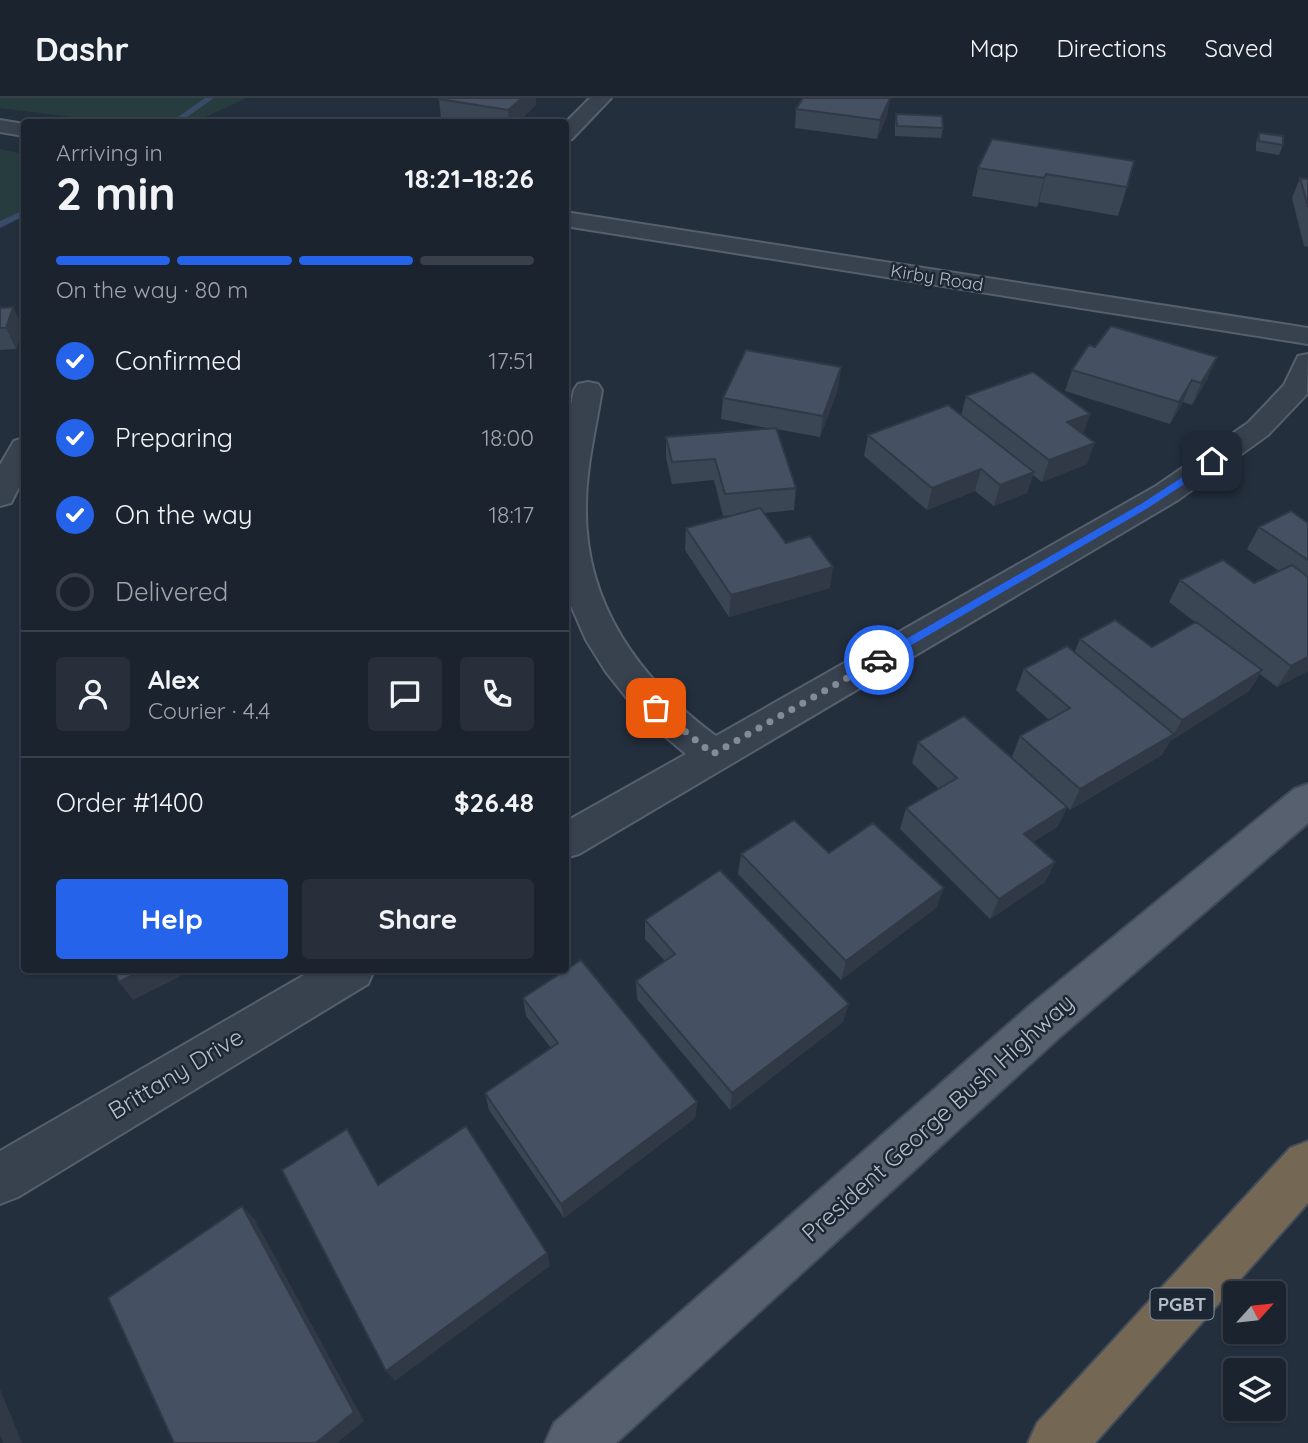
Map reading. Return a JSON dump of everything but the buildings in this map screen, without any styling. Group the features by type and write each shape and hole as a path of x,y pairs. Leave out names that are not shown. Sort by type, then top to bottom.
{"highway":[{"name":"PGBT","path":"1057,1443 1308,1166"}],"main road":[{"name":"President George Bush Highway","path":"574,1443 1045,1021 1308,800"}],"street":[{"path":"569,131 601,98"},
{"path":"0,126 21,130"},
{"name":"Kirby Road","path":"569,220 1217,323 1308,335"},
{"path":"569,840 1167,493 1258,429 1297,388 1308,362"},
{"path":"588,390 570,506 574,572 591,618 621,666 656,708 713,754"},
{"path":"0,496 21,453"},
{"name":"Brittany Drive","path":"0,1179 347,973"}],"green space":[{"path":"0,98 247,98 201,119 87,119 0,108"},
{"path":"0,149 21,153 21,215 0,223"}],"waterway":[{"path":"179,119 210,98"},
{"path":"0,225 21,214"}],"way so far":[{"path":"656,708 713,754 879,660"}],"route":[{"path":"879,660 1167,493 1212,461"}]}
